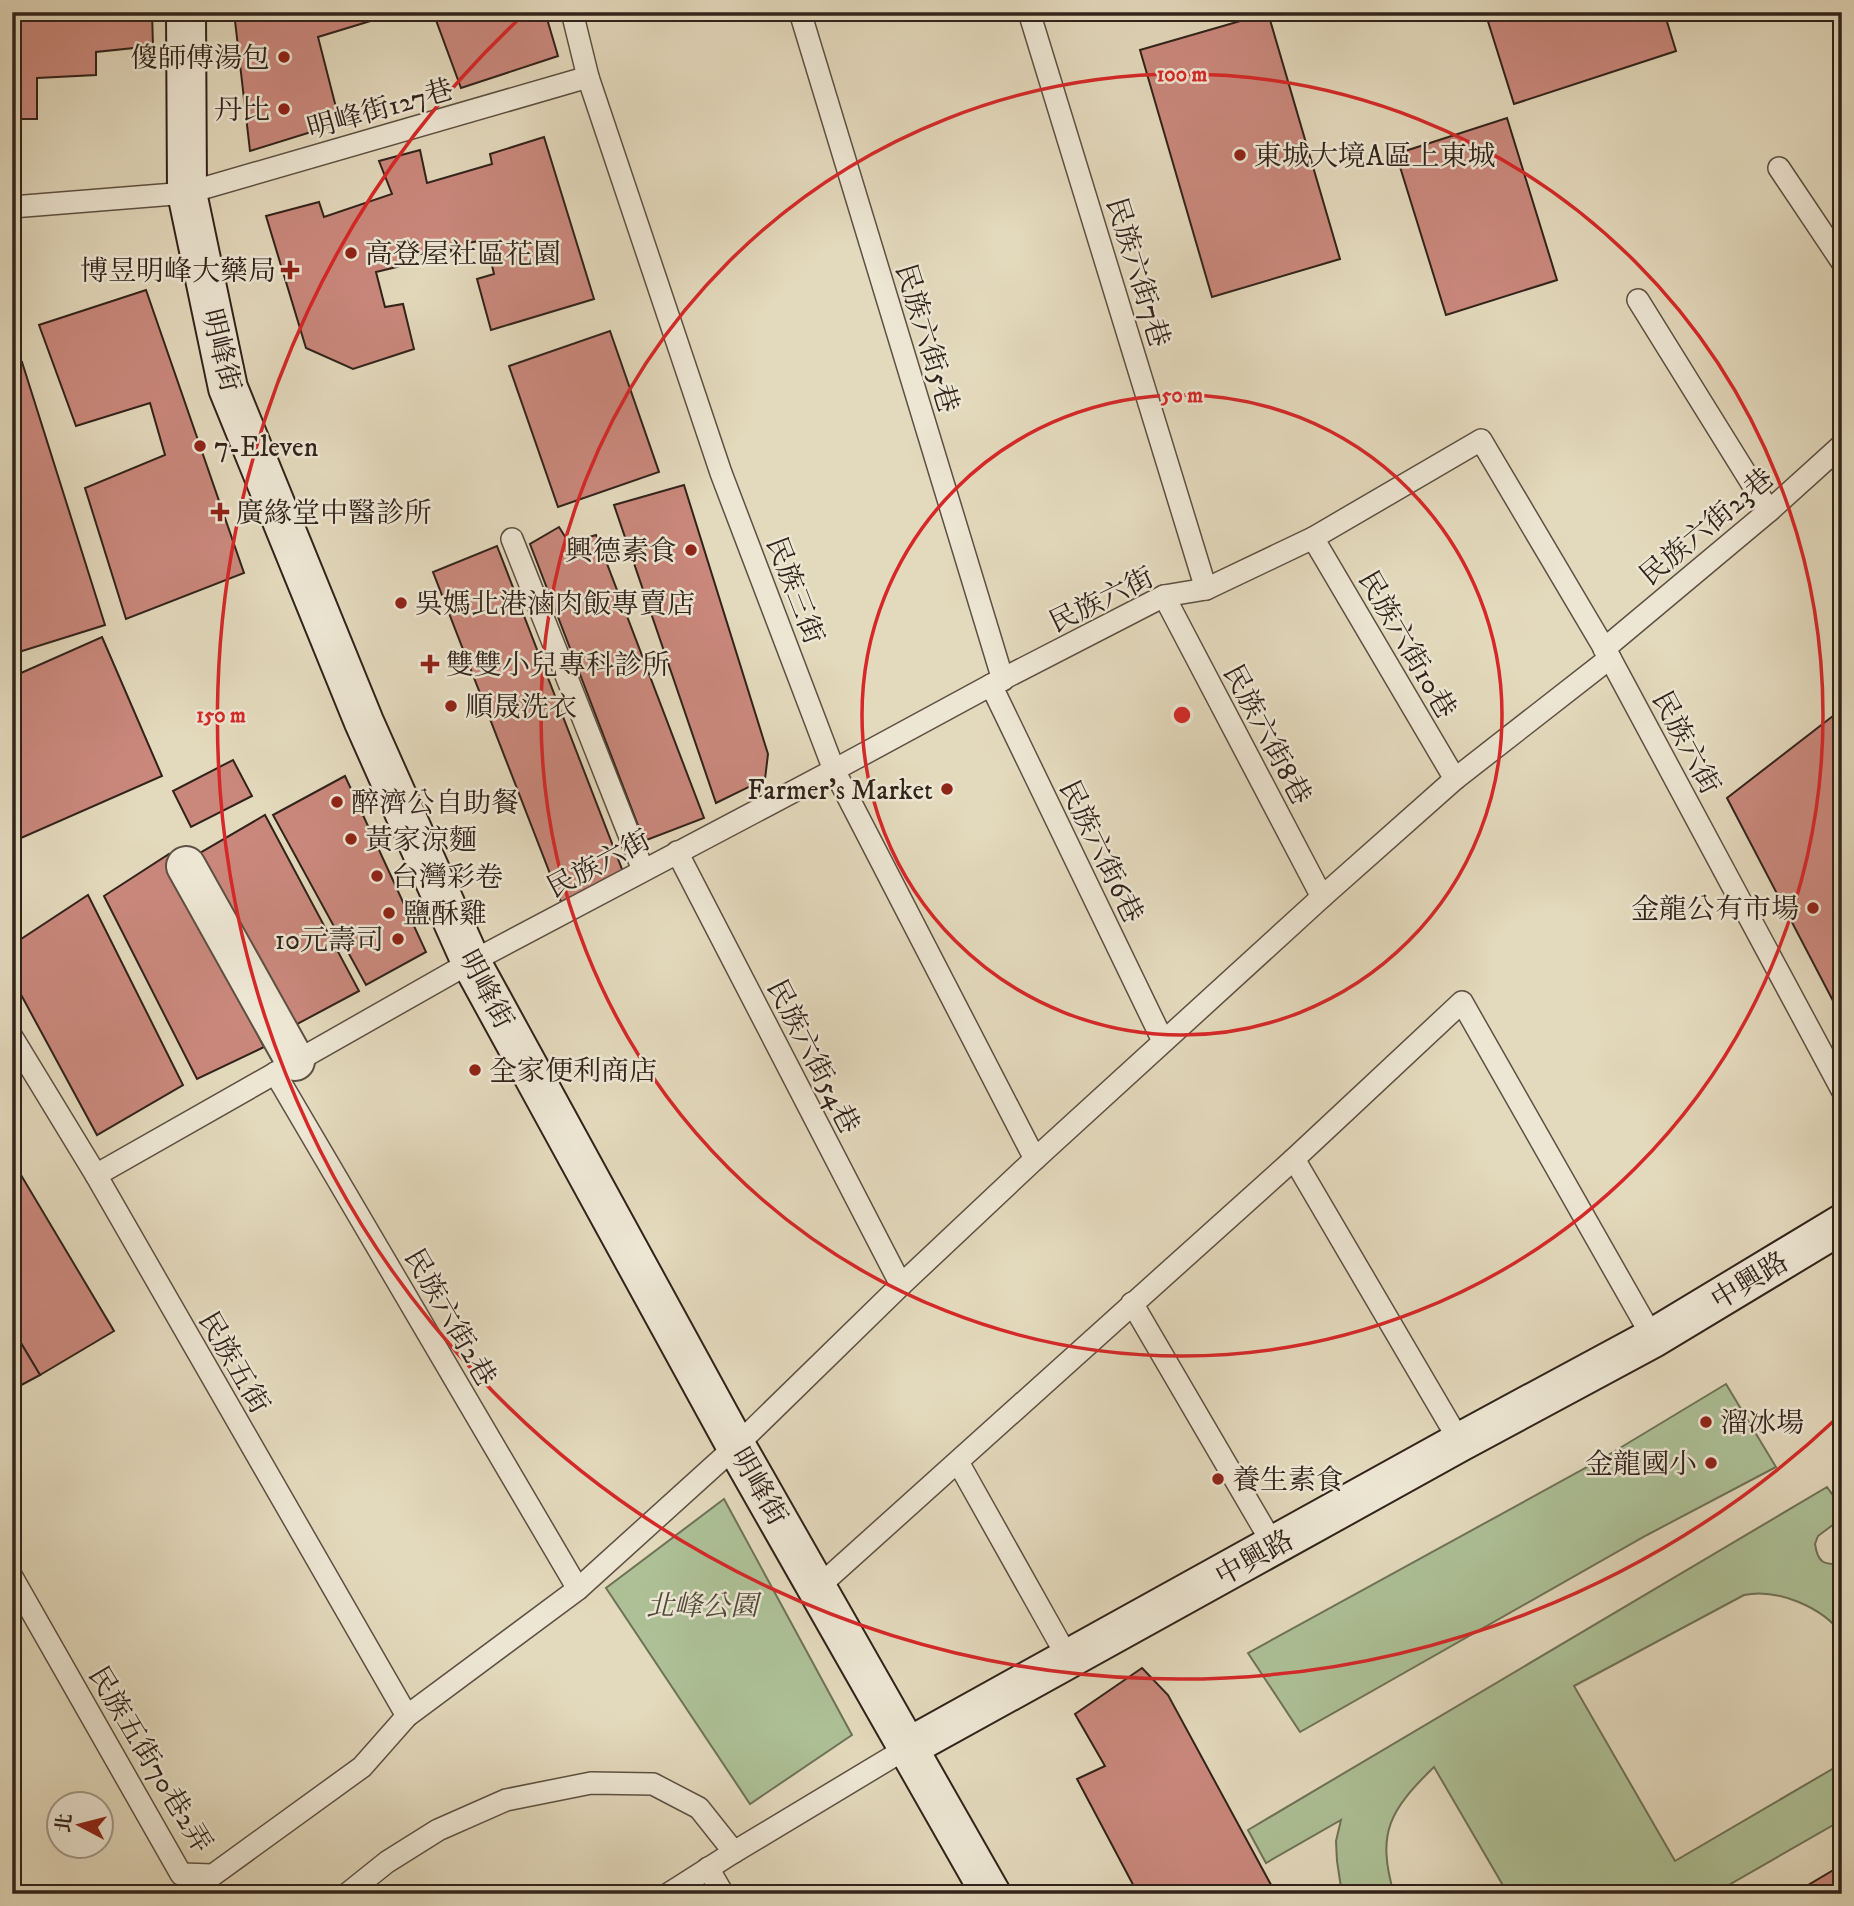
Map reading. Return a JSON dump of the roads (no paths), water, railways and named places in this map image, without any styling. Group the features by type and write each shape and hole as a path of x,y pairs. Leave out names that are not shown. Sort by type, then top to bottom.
{"street":[{"name":"明峰街","path":"186,12 187,193 228,388 364,722 471,962 736,1446 990,1894"},
{"path":"186,866 285,1067"},
{"name":"中興路","path":"907,1748 1653,1338 1842,1224"}],"lane":[{"name":"民族三街","path":"572,12 588,77 722,473 834,770 1035,1159"},
{"name":"民族六街5巷","path":"800,12 997,682"},
{"name":"民族六街7巷","path":"1030,12 1206,589"},
{"name":"明峰街127巷","path":"187,193 588,77"},
{"path":"1779,168 1842,262"},
{"path":"12,207 187,193"},
{"path":"1639,300 1769,511"},
{"name":"民族六街","path":"96,1175 471,962 997,682 1164,596 1206,589 1313,538 1481,440 1607,653 1842,1090"},
{"name":"民族六街23巷","path":"407,1716 578,1589 736,1446 1035,1159 1322,897 1455,779 1607,653 1842,445"},
{"path":"512,538 643,870"},
{"name":"民族六街10巷","path":"1313,538 1455,779"},
{"name":"民族六街8巷","path":"1164,596 1322,897"},
{"name":"民族六街6巷","path":"997,682 1163,1041"},
{"name":"民族六街54巷","path":"677,852 901,1285"},
{"path":"817,1588 1294,1159 1461,1002 1653,1338"},
{"name":"民族五街","path":"12,1037 96,1175 407,1716"},
{"name":"民族六街2巷","path":"285,1067 578,1589"},
{"path":"1294,1159 1460,1442"},
{"path":"1132,1303 1274,1546"},
{"path":"958,1462 1068,1658"},
{"name":"民族五街70巷2弄","path":"12,1577 181,1874 213,1875 362,1767 407,1716"},
{"name":"中興路","path":"668,1894 907,1748"},
{"path":"347,1894 387,1862 438,1830 506,1800 592,1783 653,1784 699,1808 734,1852"},
{"path":"708,1868 723,1894"}],"place":[{"name":"傻師傅湯包","path":"284,57"},
{"name":"丹比","path":"284,109"},
{"name":"東城大境A區上東城","path":"1240,155"},
{"name":"高登屋社區花園","path":"351,253"},
{"name":"博昱明峰大藥局","path":"290,270"},
{"name":"7-Eleven","path":"200,446"},
{"name":"廣緣堂中醫診所","path":"220,512"},
{"name":"興德素食","path":"691,550"},
{"name":"吳媽北港滷肉飯專賣店","path":"401,603"},
{"name":"雙雙小兒專科診所","path":"430,664"},
{"name":"順晟洗衣","path":"451,706"},
{"name":"Farmer's Market","path":"947,789"},
{"name":"醉濟公自助餐","path":"337,802"},
{"name":"黃家涼麵","path":"351,839"},
{"name":"台灣彩卷","path":"377,876"},
{"name":"金龍公有市場","path":"1813,908"},
{"name":"鹽酥雞","path":"389,913"},
{"name":"10元壽司","path":"398,939"},
{"name":"全家便利商店","path":"475,1070"},
{"name":"溜冰場","path":"1706,1422"},
{"name":"金龍國小","path":"1711,1463"},
{"name":"養生素食","path":"1218,1479"}],"park label":[{"name":"北峰公園","path":"702,1605"}]}
